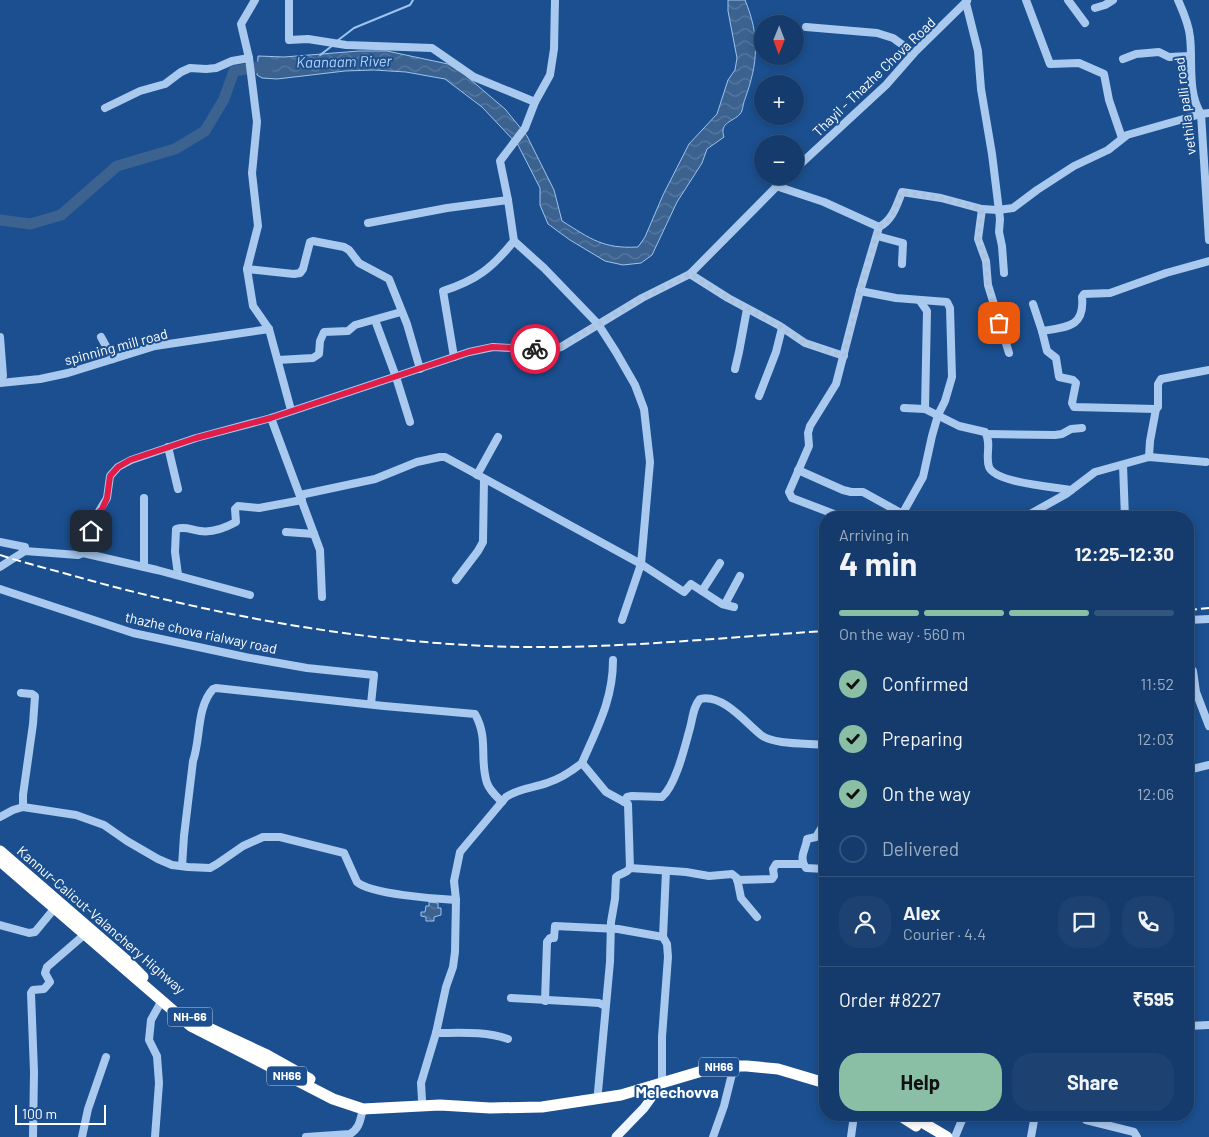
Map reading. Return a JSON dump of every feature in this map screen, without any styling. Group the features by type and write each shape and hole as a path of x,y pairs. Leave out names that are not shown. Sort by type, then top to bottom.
{"highway":[{"name":"Kannur-Calicut-Valanchery Highway","path":"0,851 127,961 154,989 192,1018 351,1100 373,1103 542,1107 637,1089 719,1066 793,1068 819,1075"},
{"name":"Kannur-Calicut-Valanchery Highway","path":"0,861 191,1026 333,1099 363,1110 422,1103"},
{"name":"Kannur-Calicut-Valanchery Highway","path":"778,1069 819,1081"},
{"path":"909,1121 934,1137"},
{"path":"920,1121 947,1137"}],"main road":[{"path":"616,1137 644,1108 662,1083"},
{"path":"637,1089 643,1095 644,1108"}],"street":[{"path":"255,0 242,24 249,58 256,122 252,173 258,226 247,269 253,306 268,328 291,410"},
{"path":"289,0 289,40 308,39 340,44 432,48 474,76 535,102"},
{"path":"555,0 554,49 550,75 535,102 525,128 500,161 514,240 598,324 635,385 644,409 650,462 641,564 622,620"},
{"path":"1068,0 1085,23"},
{"path":"1095,8 1113,0"},
{"name":"vethila palli road","path":"1178,0 1190,36 1192,85 1196,106 1205,113 1209,240"},
{"path":"1029,1 1050,64 1079,63 1104,74 1109,100 1122,138"},
{"path":"967,2 978,50 981,89 1000,219 999,232 1004,273"},
{"name":"Thayil - Thazhe Chova Road","path":"804,161 886,85 914,53 967,2"},
{"path":"806,27 877,33 893,38 914,53"},
{"path":"1123,59 1136,54 1159,52 1169,57 1191,56"},
{"path":"105,108 140,91 165,84 190,68 216,68 232,61 249,58"},
{"path":"826,511 792,498 789,492 809,446 808,433 810,426 836,384 879,227 890,219 902,192 941,198 982,209 998,210 1013,208 1074,166 1108,150 1126,135 1205,113"},
{"path":"83,553 87,546 92,523 107,498 110,476 118,467 130,460 196,438 271,418 454,357 492,347 549,350 560,347 690,274 776,186 824,202 879,227"},
{"path":"368,223 447,208 508,200"},
{"path":"982,209 978,239 986,261 988,285 1009,354"},
{"path":"877,236 903,243 902,264"},
{"path":"454,357 443,291 460,286 486,271 514,240"},
{"path":"247,269 300,273 303,269 310,242 344,247 349,250 359,263 388,279 406,324 420,369"},
{"path":"1042,331 1072,325 1083,311 1082,297 1084,294 1110,293 1166,273 1209,261"},
{"path":"690,274 805,343 844,356"},
{"path":"860,291 896,298 947,302 950,308 952,377 945,401 938,415 923,477 903,511"},
{"path":"920,300 927,312 925,410"},
{"path":"1033,304 1047,351 1056,358 1059,377 1073,380 1076,383 1072,403 1074,407 1156,409"},
{"path":"735,368 747,308"},
{"path":"278,360 313,358 319,354 320,341 324,332 348,330 355,325 401,312"},
{"path":"375,320 410,422"},
{"name":"spinning mill road","path":"0,382 40,379 68,373 156,346 268,328"},
{"path":"759,396 776,352 782,328"},
{"path":"0,337 3,376 0,382"},
{"path":"101,337 113,359"},
{"path":"1149,457 1150,441 1159,402 1158,384 1161,379 1209,370"},
{"path":"904,408 925,410 959,426 987,434 1055,435 1062,434 1071,429 1082,428"},
{"path":"271,418 320,550 322,597"},
{"path":"987,434 989,467 992,472 999,476 1032,484 1071,490"},
{"path":"456,580 483,542 480,477 498,437"},
{"path":"168,447 178,488"},
{"path":"178,575 175,552 176,529 182,527 198,531 215,530 236,522 235,509 238,506 259,508 375,479 417,462 445,457 641,564 684,592 691,584 725,604 734,607"},
{"path":"1035,511 1071,490 1095,472 1149,457 1206,462"},
{"path":"1123,465 1126,511"},
{"path":"798,470 843,490 863,492 894,511"},
{"path":"144,498 144,567"},
{"path":"286,532 314,534"},
{"path":"0,542 25,547 25,551"},
{"path":"0,567 25,551 78,555 83,553 178,575 250,595"},
{"path":"702,591 720,563"},
{"path":"725,604 740,576"},
{"name":"thazhe chova rialway road","path":"0,589 133,633 307,668 374,675 372,704"},
{"path":"1194,620 1209,619"},
{"path":"422,1103 421,1083 436,1033 446,988 452,974 455,952 456,900 454,881 460,852 512,792 546,783 564,775 582,763 596,733 611,690 614,660"},
{"path":"1194,678 1196,692 1209,726"},
{"path":"182,866 193,761 197,752 206,700 213,689 475,714 480,723 484,738 484,762 487,784 502,802"},
{"path":"21,693 35,696 23,807"},
{"path":"624,802 627,797 662,797 668,792 687,738 695,704 700,699 710,698 719,702 741,716 762,736 770,740 819,744"},
{"path":"582,763 606,792 628,804 629,808 630,868 627,873 619,874 616,877 598,1096"},
{"path":"1194,769 1209,766"},
{"path":"0,816 23,807 59,811 86,818 104,825 158,859 172,865 182,866 210,868 257,839 280,837 344,853 357,882 376,891 456,900"},
{"path":"803,864 802,856 807,839 816,837 819,832"},
{"path":"737,880 772,879 774,876 773,869 776,864 803,864 809,869 819,869"},
{"path":"630,868 686,872 709,876 732,874 737,880 741,898 756,917"},
{"path":"662,1083 662,1037 668,957 667,944 663,937 666,871"},
{"path":"0,925 29,933 35,932 54,909"},
{"path":"544,1001 547,942 550,938 554,938 555,926 611,929 663,937"},
{"path":"33,1137 34,1072 31,993 33,990 44,989 50,982 45,973 47,967 84,935"},
{"path":"511,998 598,1003 605,1006"},
{"path":"155,1137 159,1074 158,1056 149,1040 151,1020 161,1002"},
{"path":"1194,1026 1209,1025"},
{"path":"436,1033 482,1034 508,1039"},
{"path":"82,1137 88,1109 106,1057"},
{"path":"713,1137 724,1106 734,1066"},
{"path":"306,1137 350,1134 359,1125 363,1110"},
{"path":"851,1137 853,1121"},
{"path":"956,1137 962,1121"},
{"path":"1032,1137 1034,1121"},
{"path":"1090,1121 1134,1132 1137,1137"}],"water":[{"path":"728,0 745,0 754,32 754,65 742,111 725,125 723,128 724,137 707,149 702,163 677,202 652,255 641,263 623,265 605,261 548,224 540,205 540,188 518,145 482,107 445,79 406,72 374,70 345,71 277,79 262,78 257,75 258,56 284,57 359,51 387,51 448,64 464,74 505,109 527,136 554,190 562,221 590,238 606,244 638,247 645,237 663,195 689,144 717,114 728,80 735,70 737,58 728,11"},
{"path":"429,902 438,903 438,908 441,908 441,915 434,917 434,921 426,921 426,917 421,916 421,912 425,912 426,906 429,906"}],"waterway":[{"path":"337,41 354,28 410,5 413,0"},
{"path":"320,55 332,46"},
{"name":"Kaanaam River","path":"0,220 30,224 61,215 117,166 175,149 205,131 224,99 234,71 272,65"}],"railway":[{"path":"0,555 184,604 334,632 435,643 570,647 819,631"},
{"path":"1194,609 1209,608"}],"way so far":[{"path":"535,349 549,350 560,347 642,298 690,274 728,298 780,326 805,343 844,356 860,291 879,227 890,219 902,192 941,198 982,209 978,239 986,261 988,285 999,323"}],"district":[{"name":"Melechovva","path":"677,1092"}],"route":[{"path":"91,531 95,516 102,509 107,498 110,476 118,467 130,460 196,438 271,418 469,352 492,347 535,349"}]}
